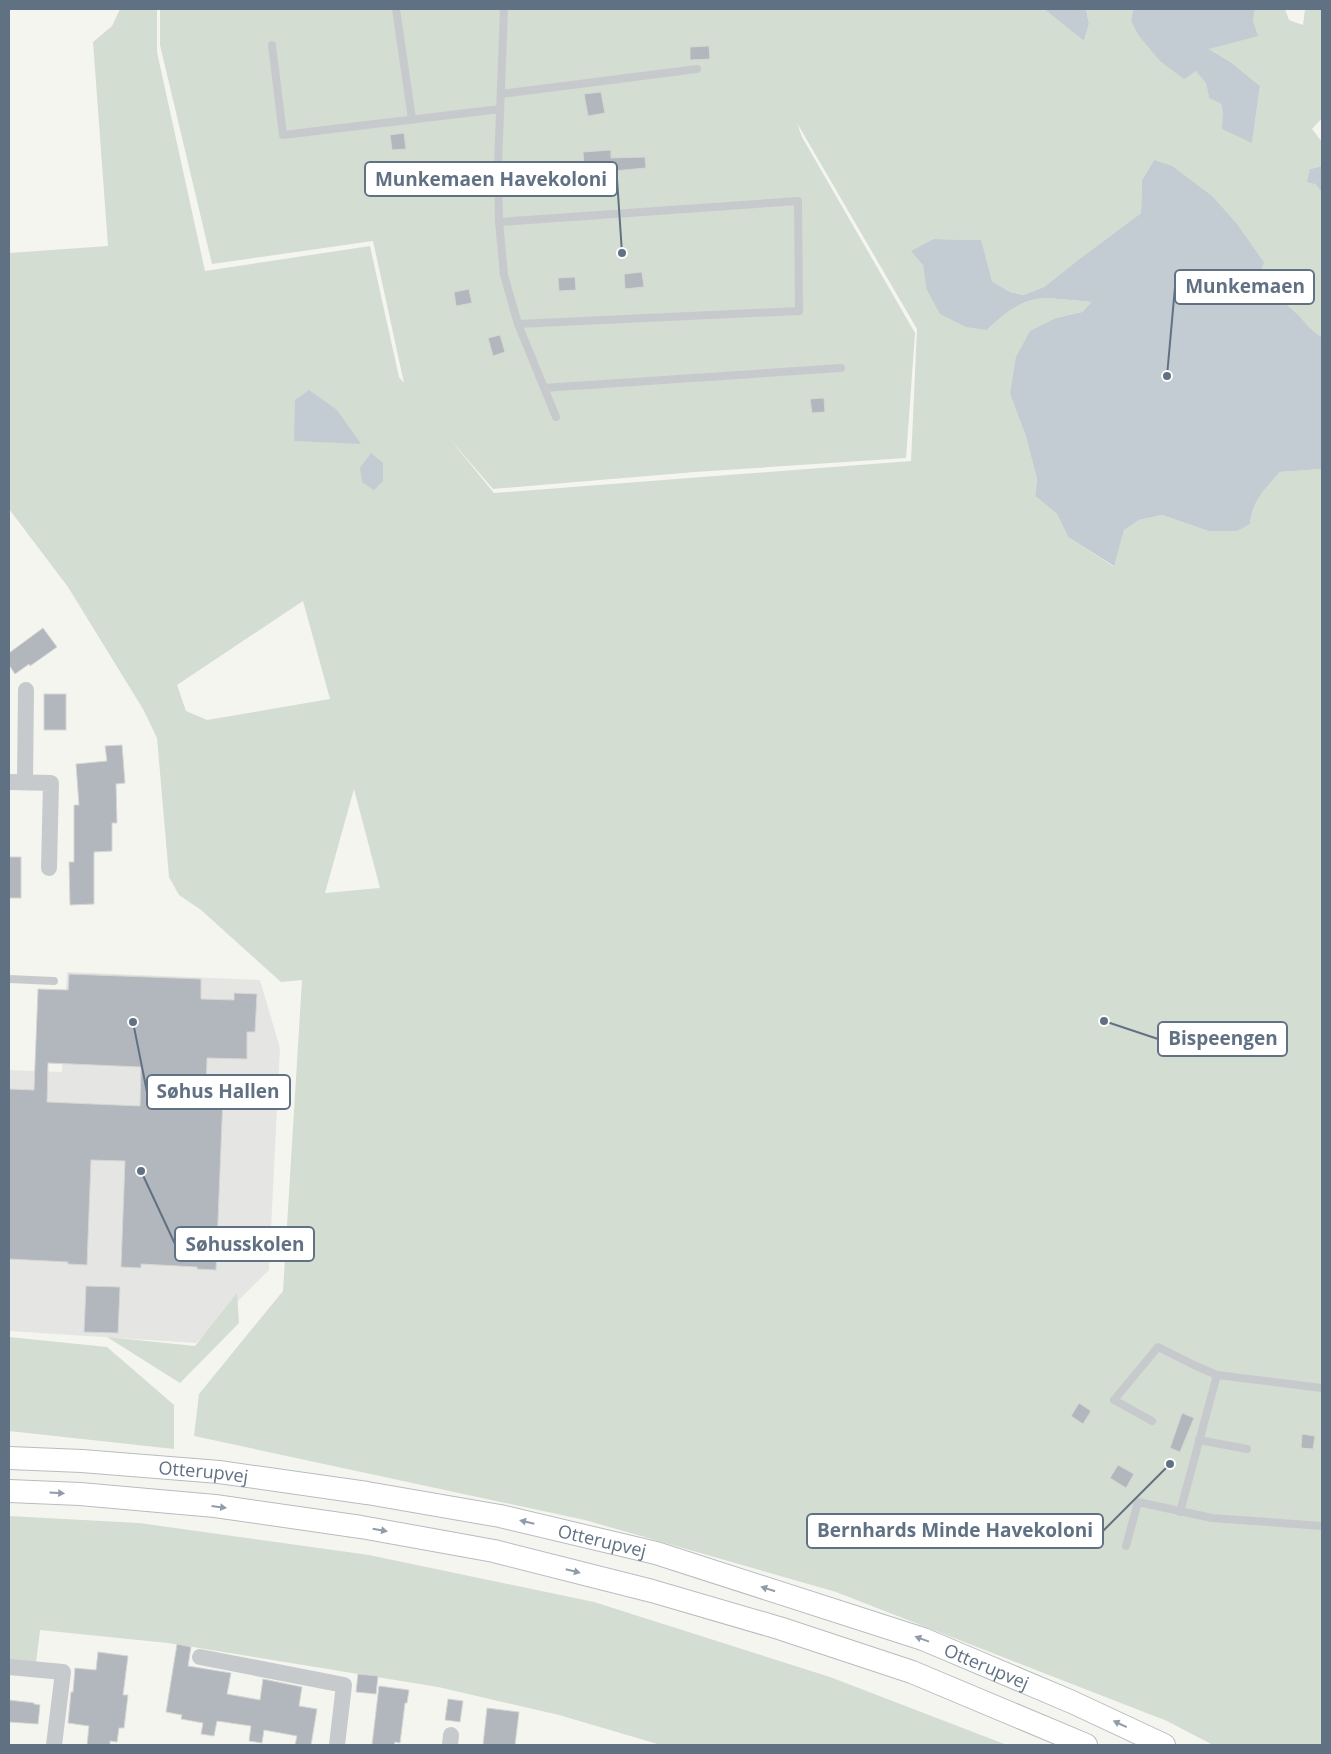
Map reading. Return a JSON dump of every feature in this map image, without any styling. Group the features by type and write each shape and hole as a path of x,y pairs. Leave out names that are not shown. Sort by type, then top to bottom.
{"main road":[{"name":"Otterupvej","path":"9,1458 82,1461 219,1472 367,1493 500,1516 656,1553 923,1639 1072,1702 1164,1745"},
{"name":"Otterupvej","path":"9,1491 80,1494 215,1506 361,1527 494,1551 652,1591 779,1628 912,1672 1086,1745"}],"street":[{"path":"25,782 26,690"},
{"path":"9,782 51,782 49,868"},
{"path":"200,1657 344,1685 337,1745"},
{"path":"9,1667 62,1672 54,1745"}],"lane":[{"path":"396,9 412,119"},
{"path":"504,9 500,109 499,222 504,275 518,324 556,417"},
{"path":"272,45 283,135 500,109"},
{"path":"501,94 697,69"},
{"path":"499,222 798,201 799,311 518,324"},
{"path":"544,388 841,368"},
{"path":"9,979 54,981"},
{"path":"1152,1421 1114,1400 1158,1347 1217,1375 1322,1388"},
{"path":"1180,1512 1217,1375"},
{"path":"1199,1440 1247,1450"},
{"path":"1126,1546 1138,1502 1212,1518 1322,1526"}],"shaded area":[{"path":"120,9 157,9 157,52 205,271 370,246 399,377 404,383 373,241 212,264 160,45 160,9 1044,9 1084,41 1089,24 1086,9 1133,9 1131,21 1196,71 1206,82 1209,98 1221,104 1223,114 1252,142 1260,86 1232,63 1209,49 1253,21 1255,9 1285,9 1289,20 1303,25 1305,9 1322,9 1322,118 1312,129 1322,142 1322,166 1310,169 1315,184 1322,193 1322,337 1314,333 1294,311 1245,282 1209,279 1200,273 1214,273 1264,262 1238,225 1154,160 1142,180 1141,213 1044,287 1023,295 1010,292 992,281 980,240 934,239 923,265 926,288 987,330 1010,310 1030,300 1051,298 1093,302 1082,312 1056,318 1010,394 1026,437 1037,479 1035,496 1057,514 1068,537 1113,566 1124,530 1139,520 1162,515 1208,531 1250,524 1256,502 1280,472 1322,469 1322,1745 1213,1745 1167,1721 836,1592 585,1520 194,1436 199,1394 283,1291 302,980 281,982 201,910 179,895 169,877 157,738 143,709 68,587 9,509 9,253 108,246 93,42 112,26","holes":["797,123 917,329 911,461 494,493 449,438 493,489 695,472 906,458 915,333 802,137","303,601 330,699 207,720 186,711 177,685","354,789 380,888 325,893"]},
{"path":"1044,9 1086,9 1089,24 1084,41"},
{"path":"1133,9 1255,9 1253,21 1258,36 1209,49 1232,63 1260,86 1252,143 1222,129 1223,114 1221,104 1209,98 1206,83 1196,71 1184,79 1160,61 1139,36 1131,21"},
{"path":"1154,160 1172,166 1212,196 1238,225 1264,262 1260,274 1201,274 1217,280 1246,283 1265,291 1298,314 1314,332 1322,337 1322,469 1280,472 1256,502 1250,524 1237,531 1208,531 1162,515 1139,520 1124,530 1114,566 1068,537 1057,514 1035,496 1037,479 1026,437 1010,394 1016,357 1030,331 1056,318 1082,312 1092,302 1057,299 1030,300 1010,310 987,330 966,327 940,314 926,288 923,265 911,251 934,239 981,240 992,281 1010,292 1023,295 1044,287 1141,213 1142,180"},
{"path":"1322,166 1322,193 1315,184 1307,182 1310,169"},
{"path":"309,390 337,410 361,444 294,441 295,400"},
{"path":"371,453 383,463 383,481 374,490 362,482 360,468"},
{"path":"67,972 260,980 280,1048 269,1270 196,1343 9,1331 9,1070 62,1072"},
{"path":"237,1293 239,1323 180,1383 107,1337 195,1346"},
{"path":"9,1337 107,1347 174,1405 174,1449 9,1431"},
{"path":"9,1516 139,1523 369,1555 594,1602 830,1677 1007,1745 661,1745 559,1715 438,1687 168,1643 40,1630 36,1663 9,1660"}],"building":[{"path":"709,46 710,59 690,60 690,47"},
{"path":"601,92 605,113 588,116 584,94"},
{"path":"404,133 406,149 392,150 390,135"},
{"path":"611,150 611,158 645,157 646,168 592,173 591,168 584,168 583,152"},
{"path":"642,272 644,287 625,289 624,274"},
{"path":"575,277 576,290 559,291 558,278"},
{"path":"469,289 472,303 456,306 454,292"},
{"path":"500,335 505,352 493,356 488,338"},
{"path":"824,398 825,412 812,413 810,399"},
{"path":"43,628 57,647 15,674 9,665 9,653"},
{"path":"44,694 66,694 66,730 44,730"},
{"path":"122,745 125,783 116,784 117,823 112,823 112,851 94,852 94,904 70,905 69,862 74,862 74,805 79,805 76,764 107,761 105,746"},
{"path":"9,857 21,857 21,898 9,898"},
{"path":"69,974 201,979 201,999 234,1000 234,993 257,994 255,1032 247,1032 247,1059 207,1058 206,1096 223,1097 216,1270 141,1264 141,1268 121,1267 125,1161 91,1160 87,1265 68,1264 68,1262 9,1259 9,1089 34,1090 38,989 68,990","holes":["48,1063 141,1067 140,1106 47,1102"]},
{"path":"86,1286 120,1287 118,1333 84,1332"},
{"path":"1079,1403 1091,1411 1083,1424 1071,1416"},
{"path":"1182,1413 1194,1418 1180,1452 1170,1448"},
{"path":"1302,1434 1315,1436 1313,1449 1301,1448"},
{"path":"1118,1465 1134,1474 1126,1488 1110,1478"},
{"path":"177,1644 191,1647 188,1666 231,1673 227,1694 260,1700 263,1679 302,1687 299,1706 317,1709 311,1745 295,1745 297,1736 264,1730 262,1743 249,1741 251,1726 217,1721 214,1736 201,1734 203,1723 181,1719 182,1715 166,1712"},
{"path":"98,1652 128,1656 123,1695 128,1695 124,1728 119,1728 117,1742 110,1741 110,1745 87,1745 89,1726 68,1723 75,1668 96,1670"},
{"path":"358,1674 378,1676 376,1694 356,1692"},
{"path":"379,1686 409,1690 407,1703 405,1703 400,1743 395,1742 394,1745 372,1745"},
{"path":"448,1699 463,1701 460,1722 445,1720"},
{"path":"9,1700 40,1705 38,1724 9,1722"},
{"path":"487,1708 519,1712 515,1745 483,1745"}],"place":[{"name":"Munkemaen Havekoloni","path":"622,253"},
{"name":"Munkemaen","path":"1167,376"},
{"name":"Bispeengen","path":"1104,1021"},
{"name":"Søhus Hallen","path":"133,1022"},
{"name":"Søhusskolen","path":"141,1171"},
{"name":"Bernhards Minde Havekoloni","path":"1170,1464"}]}
